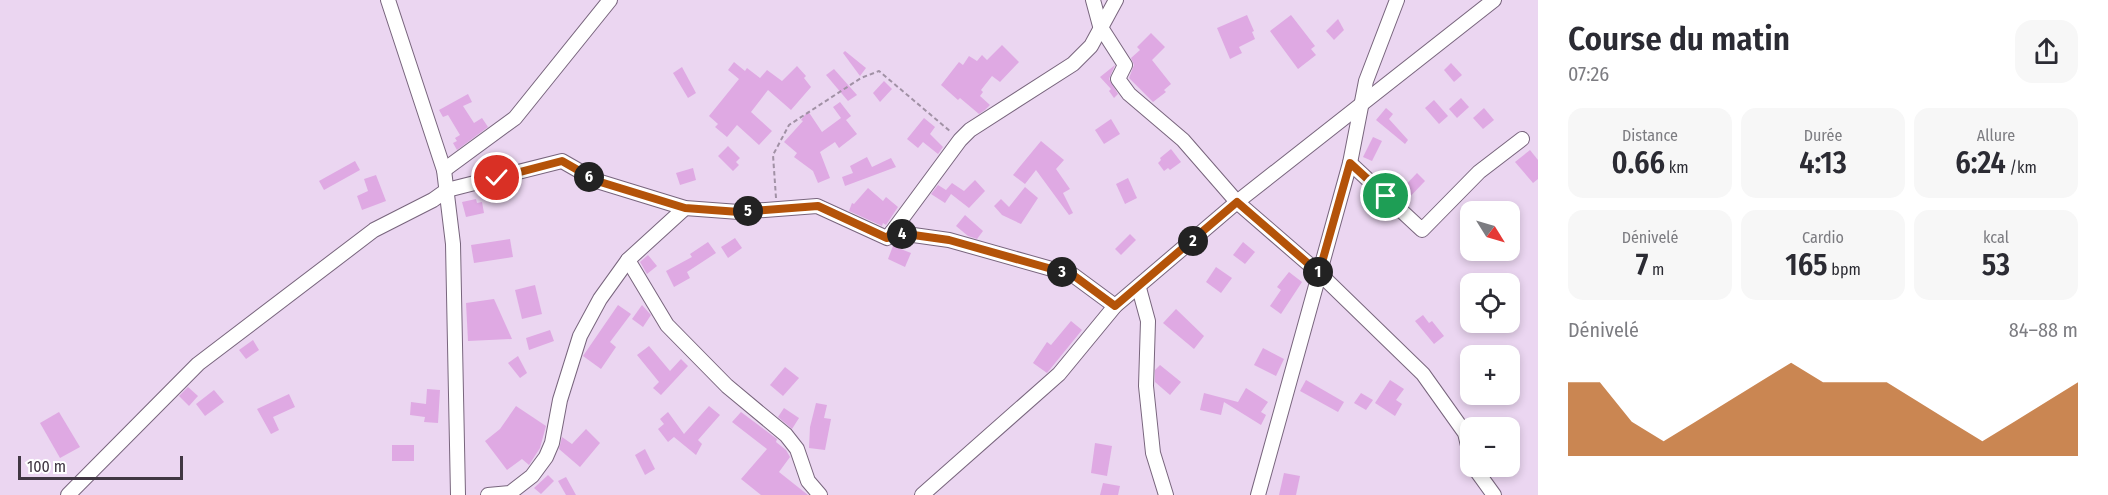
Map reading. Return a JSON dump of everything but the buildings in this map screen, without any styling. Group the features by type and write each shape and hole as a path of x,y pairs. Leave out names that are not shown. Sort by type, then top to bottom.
{"street":[{"path":"388,0 444,170 447,190 453,244 458,495"},
{"path":"444,170 514,118 610,0"},
{"path":"1093,0 1100,26 1125,65 1118,79 1129,94 1183,140 1237,202 1319,273 1423,374 1460,426"},
{"path":"68,495 198,364 374,230 433,200 447,190 562,161 597,181 685,208 739,212 818,206 887,238 960,140 970,130 1073,64 1091,46 1116,0"},
{"path":"1258,495 1350,163 1364,102 1366,81 1397,0"},
{"path":"922,495 1059,374 1115,306 1139,288 1237,202 1494,0"},
{"path":"1350,163 1422,230 1479,172 1522,140"},
{"path":"488,495 510,493 532,476 546,457 552,443 560,400 580,336 600,299 628,260 685,208"},
{"path":"892,232 949,240 1073,275 1115,306"},
{"path":"628,260 668,325 727,386 786,435 797,449 808,481 820,495"},
{"path":"1139,288 1148,321 1146,386 1153,453 1166,495"},
{"path":"1481,477 1494,495"}],"path":[{"path":"777,209 773,155 789,125 861,78 879,71 960,140"}],"route":[{"path":"497,178 562,161 597,181 685,208 739,212 818,206 887,238 892,232 949,240 1073,275 1115,306 1139,288 1237,202 1319,273 1350,163 1386,196"}]}
